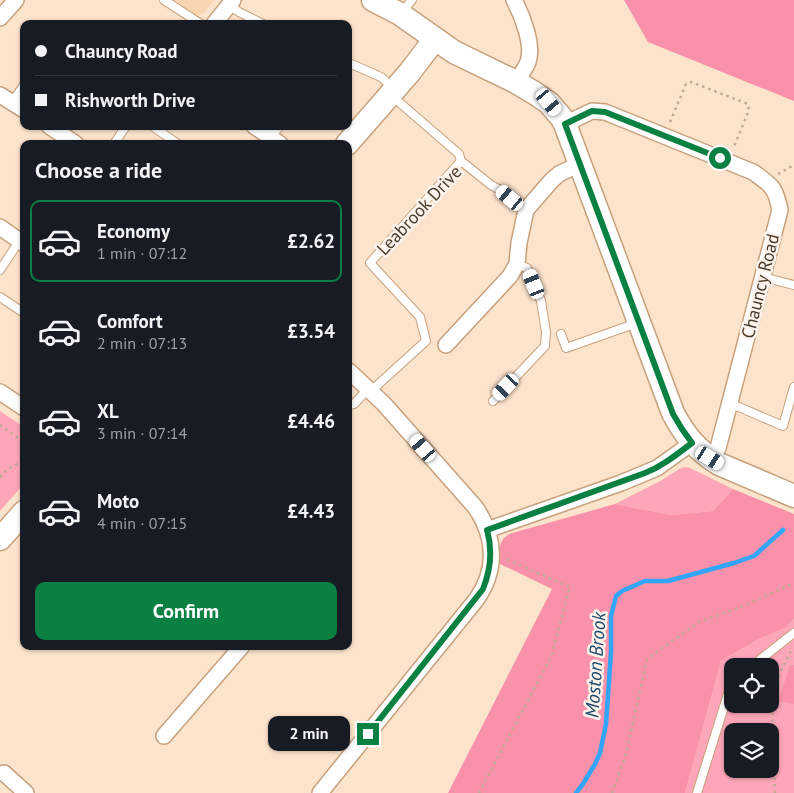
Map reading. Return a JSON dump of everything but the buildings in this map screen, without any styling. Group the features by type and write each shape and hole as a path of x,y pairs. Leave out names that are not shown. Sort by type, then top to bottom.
{"street":[{"path":"0,18 16,0"},
{"path":"373,0 406,7 435,39 454,52 516,82 549,102 565,124 673,414 682,429 692,443 719,464 794,496"},
{"path":"514,0 526,32 529,47 529,60 516,82"},
{"path":"217,20 231,2"},
{"path":"350,140 409,73 435,39"},
{"name":"Chauncy Road","path":"565,124 592,111 605,112 753,172 773,187 777,196 780,210 718,448 710,458"},
{"path":"55,130 70,140"},
{"path":"261,130 274,138"},
{"path":"448,347 510,276 517,264 526,210 559,174 580,164"},
{"path":"0,227 20,241"},
{"path":"320,793 483,589 490,567 491,555 491,544 487,530 476,508 384,404 352,374"},
{"path":"0,392 20,405"},
{"path":"487,530 651,471 692,443"},
{"path":"0,539 20,516"},
{"path":"164,736 239,650"},
{"path":"4,774 26,793"}],"lane":[{"path":"164,0 195,20"},
{"path":"231,2 239,12 255,20"},
{"path":"352,64 381,77 392,92 459,154 461,161"},
{"path":"12,102 20,91"},
{"path":"158,130 172,140"},
{"name":"Leabrook Drive","path":"370,390 426,341 420,317 370,263 461,161 526,210"},
{"path":"0,270 20,245"},
{"path":"493,401 545,346 546,332 541,302 527,268 517,264"},
{"path":"762,277 794,285"},
{"path":"0,297 20,310"},
{"path":"561,334 566,348 638,322"},
{"path":"730,405 783,426 794,387"},
{"path":"352,404 370,390"},
{"path":"762,658 794,634"},
{"path":"784,640 794,644"},
{"path":"697,793 724,707"}],"path":[{"path":"668,125 686,84 691,82 748,104 749,110 732,152"},
{"path":"0,426 20,439"},
{"path":"0,477 8,469 20,462"},
{"path":"479,793 551,657 570,587 498,555 491,555"},
{"path":"612,793 626,754 647,660 700,622 736,609 794,583"},
{"path":"775,793 772,701 780,673 794,644"}],"shaded area":[{"path":"170,0 214,0 203,14 194,16"},
{"path":"624,0 794,0 794,101 648,42"},
{"path":"0,411 20,424 20,488 0,511"},
{"path":"685,467 733,489 713,511 671,515 615,504 681,468"},
{"path":"733,489 794,514 794,619 785,628 757,640 721,661 685,793 448,793 552,589 500,564 500,547 505,537 509,534 615,504 671,515 713,511"},
{"path":"794,619 794,793 685,793 721,661 724,659 724,713 779,713 779,658 726,658 757,640 785,628"},
{"path":"794,665 794,704 779,701 790,666"}],"waterway":[{"name":"Moston Brook","path":"576,793 600,753 606,724 611,652 611,616 616,596 622,591 645,581 668,581 754,556 783,530"}],"route":[{"path":"368,734 483,589 488,578 491,555 491,544 487,530 621,483 657,468 692,443 673,414 565,124 592,111 605,112 720,158"}]}
